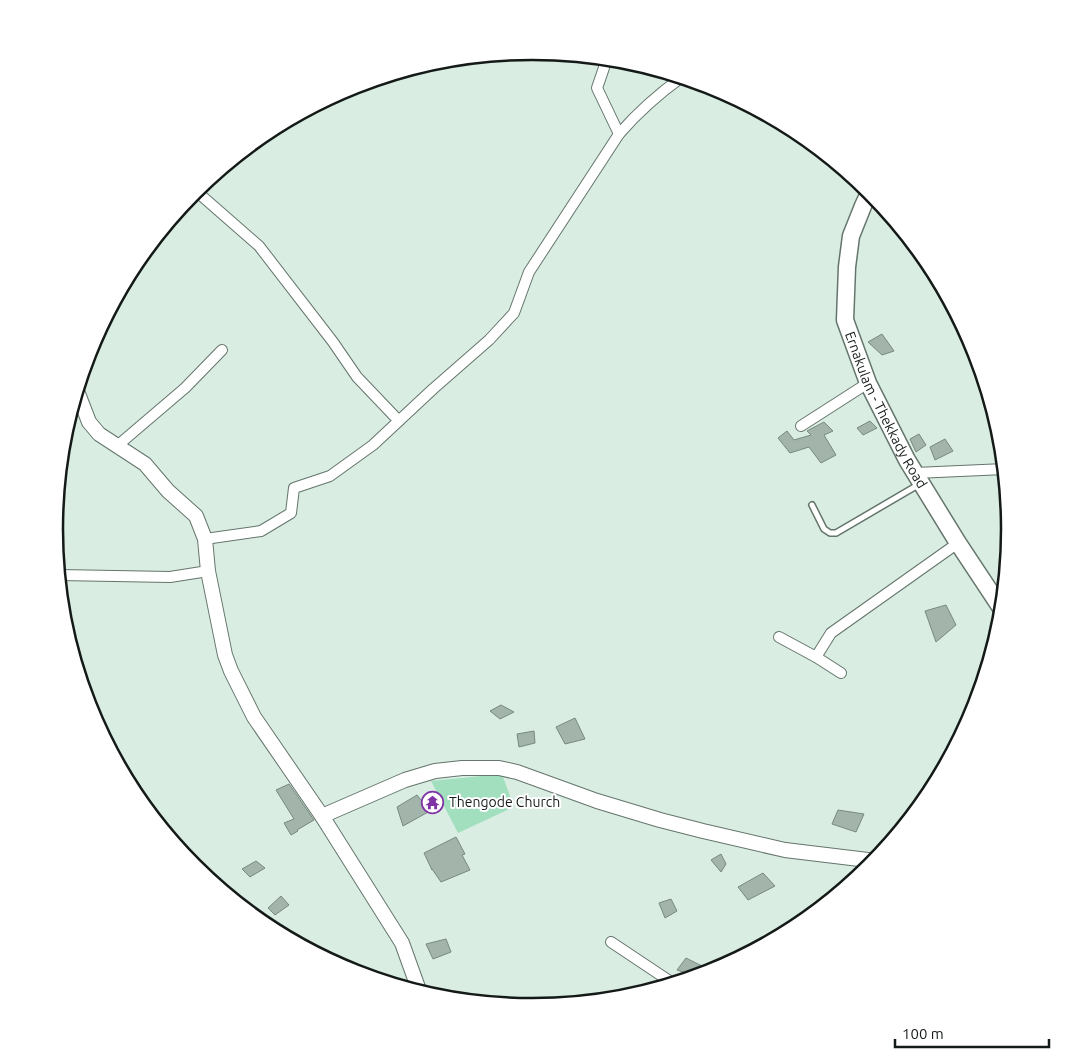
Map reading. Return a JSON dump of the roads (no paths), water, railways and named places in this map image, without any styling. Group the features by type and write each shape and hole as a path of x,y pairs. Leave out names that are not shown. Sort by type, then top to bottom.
{"main road":[{"name":"Ernakulam - Thekkady Road","path":"866,200 851,236 845,320 868,383 907,460 958,543 997,595"}],"street":[{"path":"605,66 597,88 619,134"},
{"path":"204,539 261,531 291,514 294,488 330,476 373,445 489,340 514,313 529,272 619,134 635,115 676,83"},
{"path":"203,196 259,246 333,342 357,377 399,421"},
{"path":"117,446 185,388 222,350"},
{"path":"801,426 868,383"},
{"path":"81,401 89,422 100,434 145,464 168,491 196,516 204,539 208,571 225,655 231,671 254,717 322,816 402,944 417,984"},
{"path":"918,478 998,471"},
{"path":"816,657 831,633 958,543"},
{"path":"65,575 170,576 208,571"},
{"path":"779,637 841,673"},
{"path":"322,816 405,780 435,771 462,768 499,768 517,772 598,801 703,831 784,850 865,860"},
{"path":"611,942 667,979"}],"lane":[{"path":"812,505 824,529 830,533 836,533 918,478"}],"place":[{"name":"Thengode Church","path":"433,802"}]}
